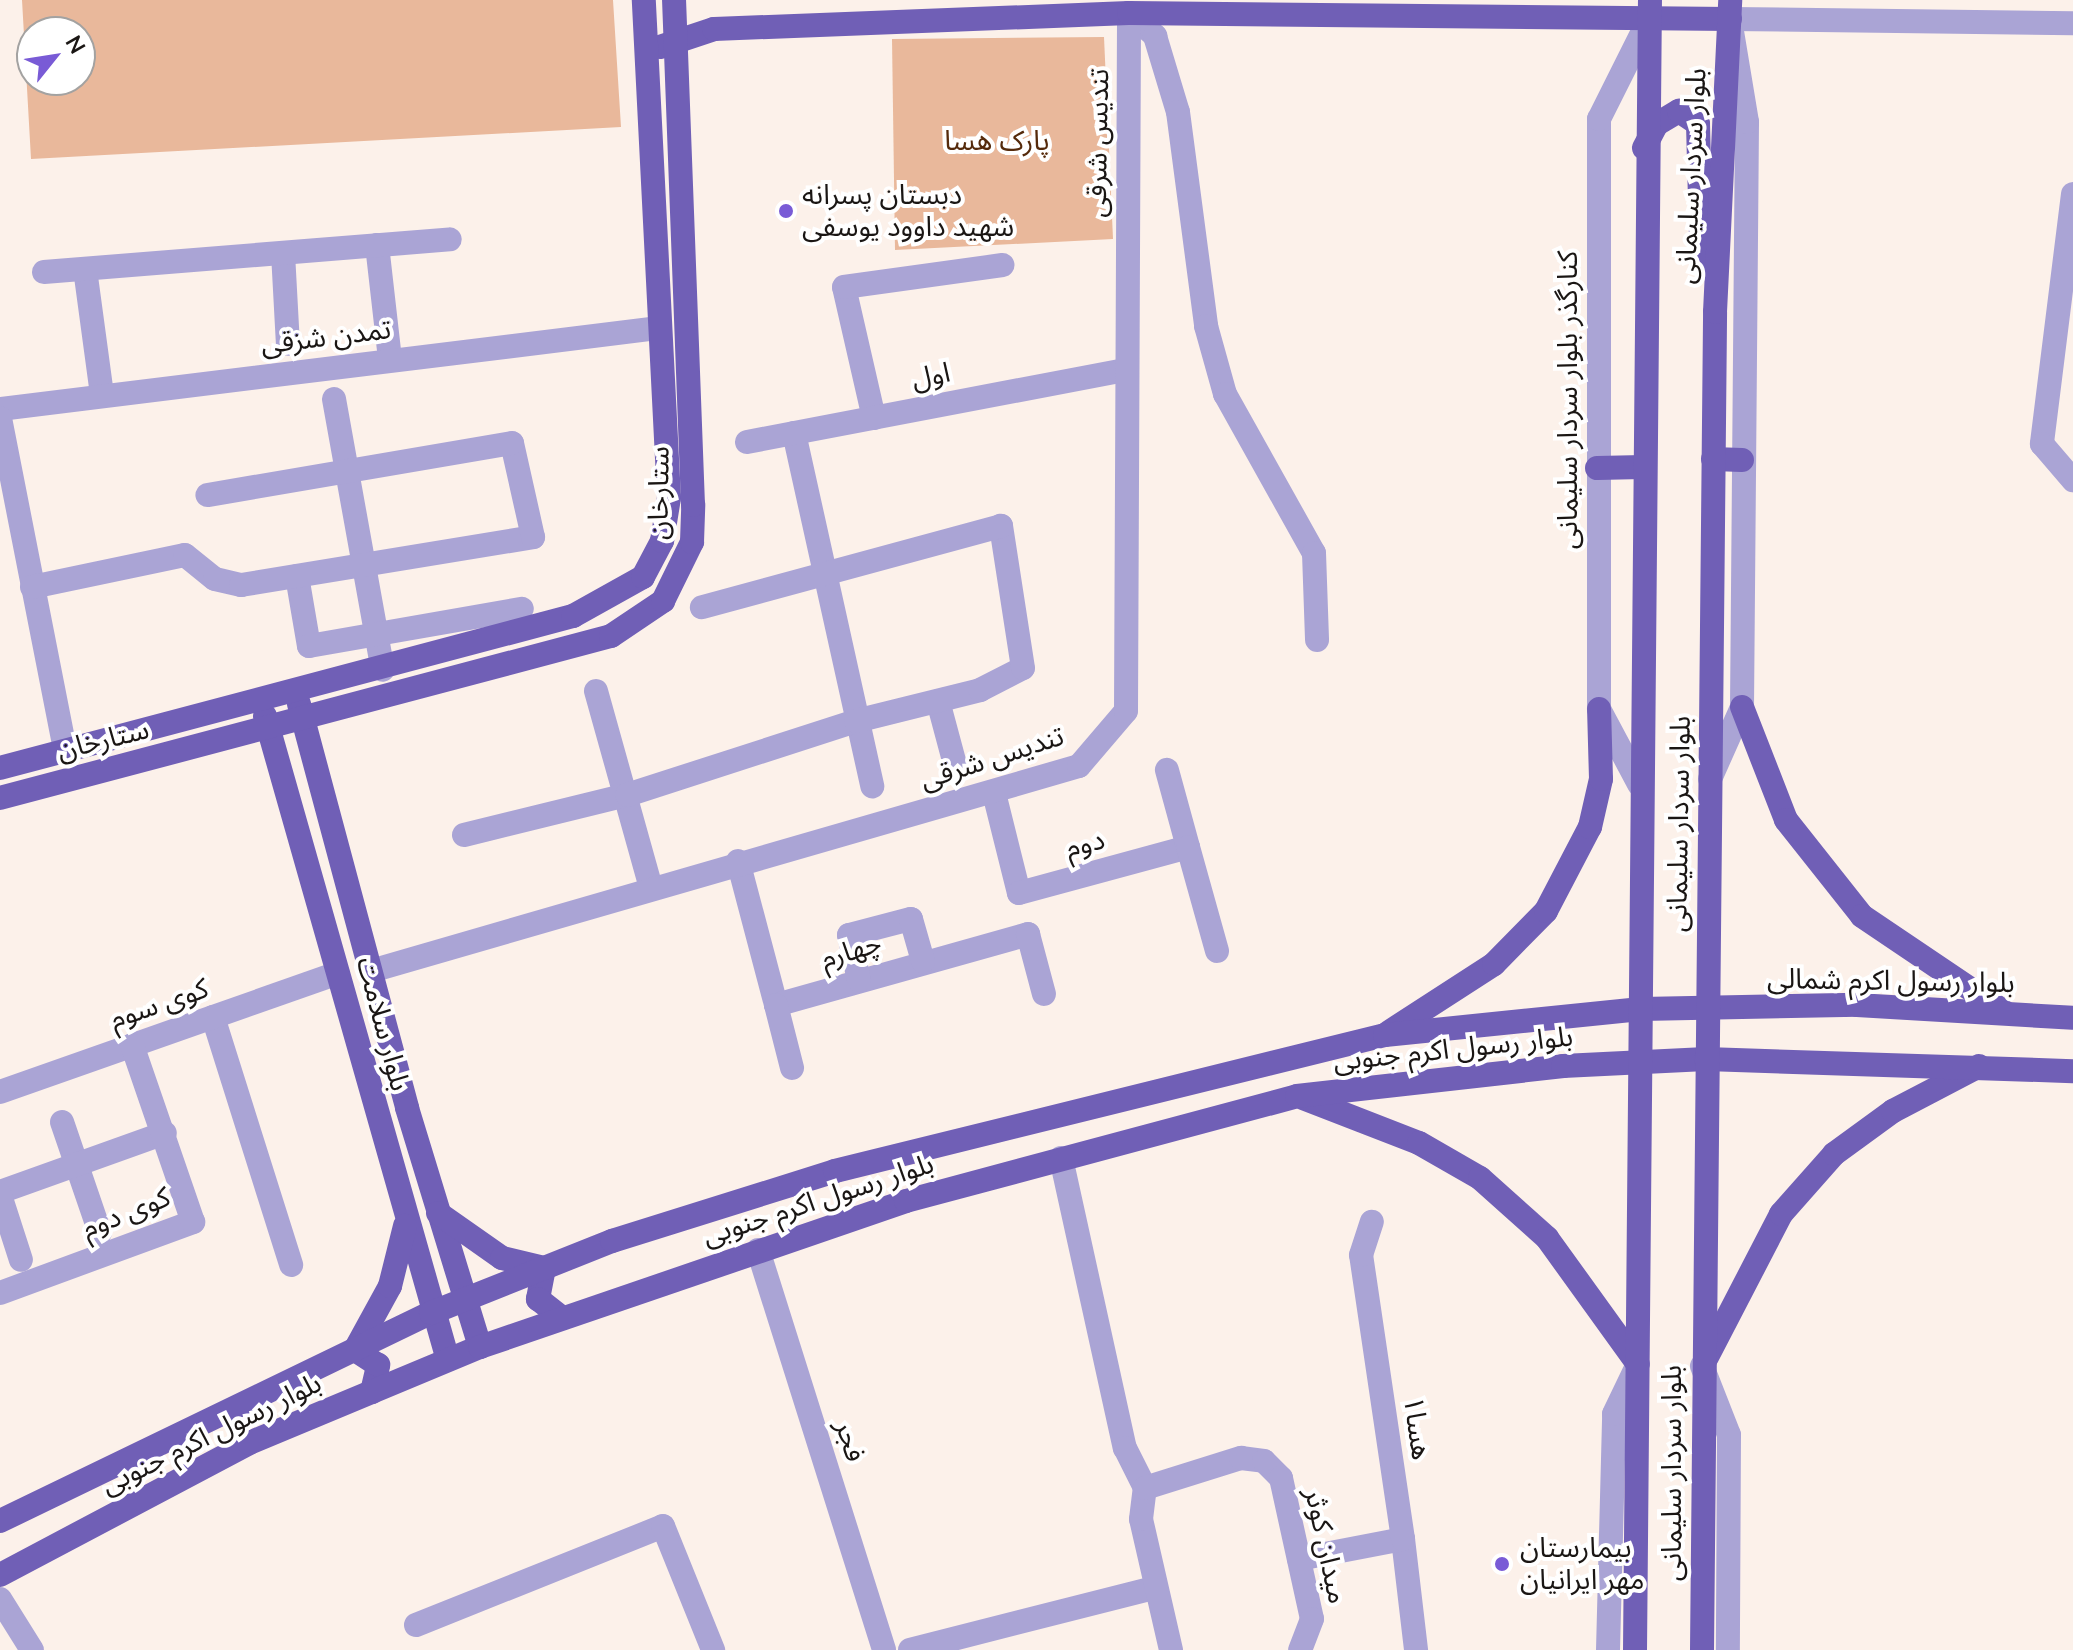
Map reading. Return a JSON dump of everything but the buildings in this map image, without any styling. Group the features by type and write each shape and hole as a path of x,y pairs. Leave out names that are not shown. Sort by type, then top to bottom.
{"main road":[{"name":"ستارخان","path":"0,768 297,694 573,616 643,577 662,541 669,498 644,0"},
{"name":"ستارخان","path":"0,798 611,636 663,601 681,573 693,505 674,0"},
{"name":"بلوار سردار سلیمانی","path":"1635,1650 1642,1062 1639,784 1643,150 1649,10"},
{"path":"646,48 675,46 714,29 1129,13 1730,10"},
{"name":"بلوار سردار سلیمانی","path":"1702,1650 1702,1366 1716,270 1730,10"},
{"path":"1643,150 1657,124 1679,111 1698,124 1701,236 1716,270"},
{"path":"1713,459 1742,460"},
{"path":"1597,468 1643,467"},
{"name":"بلوار سلامت","path":"297,694 438,1213 480,1347"},
{"name":"بلوار سلامت","path":"261,702 431,1313 448,1360"},
{"path":"1742,707 1786,820 1862,916 2005,1012"},
{"path":"1385,1035 1494,964 1546,911 1590,827 1601,779 1599,709"},
{"name":"بلوار رسول اکرم شمالی","path":"1706,1008 2005,1012 2073,1018"},
{"name":"بلوار رسول اکرم جنوبی","path":"0,1521 431,1313 544,1268 835,1171 1385,1035 1641,1009 1706,1008"},
{"path":"1706,1059 1982,1065 2073,1071"},
{"name":"بلوار رسول اکرم جنوبی","path":"0,1575 249,1443 480,1347 758,1250 1061,1158 1297,1096 1642,1062 1706,1059"},
{"path":"1702,1366 1781,1214 1834,1154 1893,1111 1982,1065"},
{"path":"1297,1096 1408,1138 1480,1178 1547,1238 1638,1364"},
{"path":"372,1392 378,1365 355,1350 390,1286 406,1223 438,1213 502,1258 544,1268 538,1299 562,1318"}],"street":[{"name":"کنارگذر بلوار سردار سلیمانی","path":"1639,784 1599,709 1599,119 1649,10"},
{"path":"1710,779 1742,707 1747,122 1730,10 1807,10 2073,23"},
{"name":"تندیس شرقی","path":"371,971 650,885 994,793 1079,766 1126,711 1129,13"},
{"path":"1129,13 1155,36 1178,112 1206,326 1225,394 1314,553 1317,640"},
{"path":"2073,194 2042,444 2049,461 2073,480"},
{"path":"44,272 450,239"},
{"path":"377,245 390,359"},
{"path":"283,253 288,344"},
{"path":"874,418 844,287 1002,265"},
{"path":"85,269 102,395"},
{"name":"تمدن شزقی","path":"0,409 659,328"},
{"name":"اول","path":"747,442 1126,370"},
{"path":"334,399 383,670"},
{"path":"0,418 65,750"},
{"path":"794,433 872,786"},
{"path":"32,587 185,555 215,579 241,585 533,535 512,443 348,468 207,495"},
{"path":"464,835 627,795 856,721 938,701 1023,668 1001,526 702,607"},
{"path":"297,576 309,646 522,609"},
{"path":"596,691 650,885"},
{"path":"938,701 956,768"},
{"path":"1167,770 1217,951"},
{"path":"994,793 1044,994"},
{"name":"دوم","path":"1019,893 1188,847"},
{"path":"738,861 792,1068"},
{"path":"859,980 849,935 911,919 923,961"},
{"name":"چهارم","path":"776,1005 923,961 1028,934"},
{"name":"کوی سوم","path":"0,1092 338,973"},
{"path":"213,1017 291,1265"},
{"name":"کوی دوم","path":"0,1293 193,1222 165,1133 132,1045"},
{"path":"62,1122 100,1233"},
{"path":"21,1260 0,1194 165,1133"},
{"path":"1061,1158 1125,1448 1145,1488 1141,1519 1154,1588 1171,1650"},
{"name":"هسا۱","path":"1372,1222 1361,1255 1403,1539 1416,1650"},
{"name":"فجر","path":"758,1250 884,1650"},
{"path":"1608,1650 1614,1414 1638,1364"},
{"path":"1702,1366 1729,1435 1728,1650"},
{"name":"میدان کوثر","path":"1145,1488 1241,1458 1264,1461 1281,1478 1312,1619 1300,1650"},
{"path":"416,1625 663,1526 713,1650"},
{"path":"1299,1559 1403,1539"},
{"path":"910,1650 1154,1588"},
{"path":"0,1599 32,1650"}],"green space":[{"path":"22,0 613,0 621,127 31,159 27,96 96,96 96,16 23,16"},
{"name":"پارک هسا","path":"1104,37 1113,239 895,250 892,39"}],"place":[{"name":"دبستان پسرانه شهید داوود یوسفی","path":"786,211"},
{"name":"بیمارستان مهر ایرانیان","path":"1502,1564"}]}
